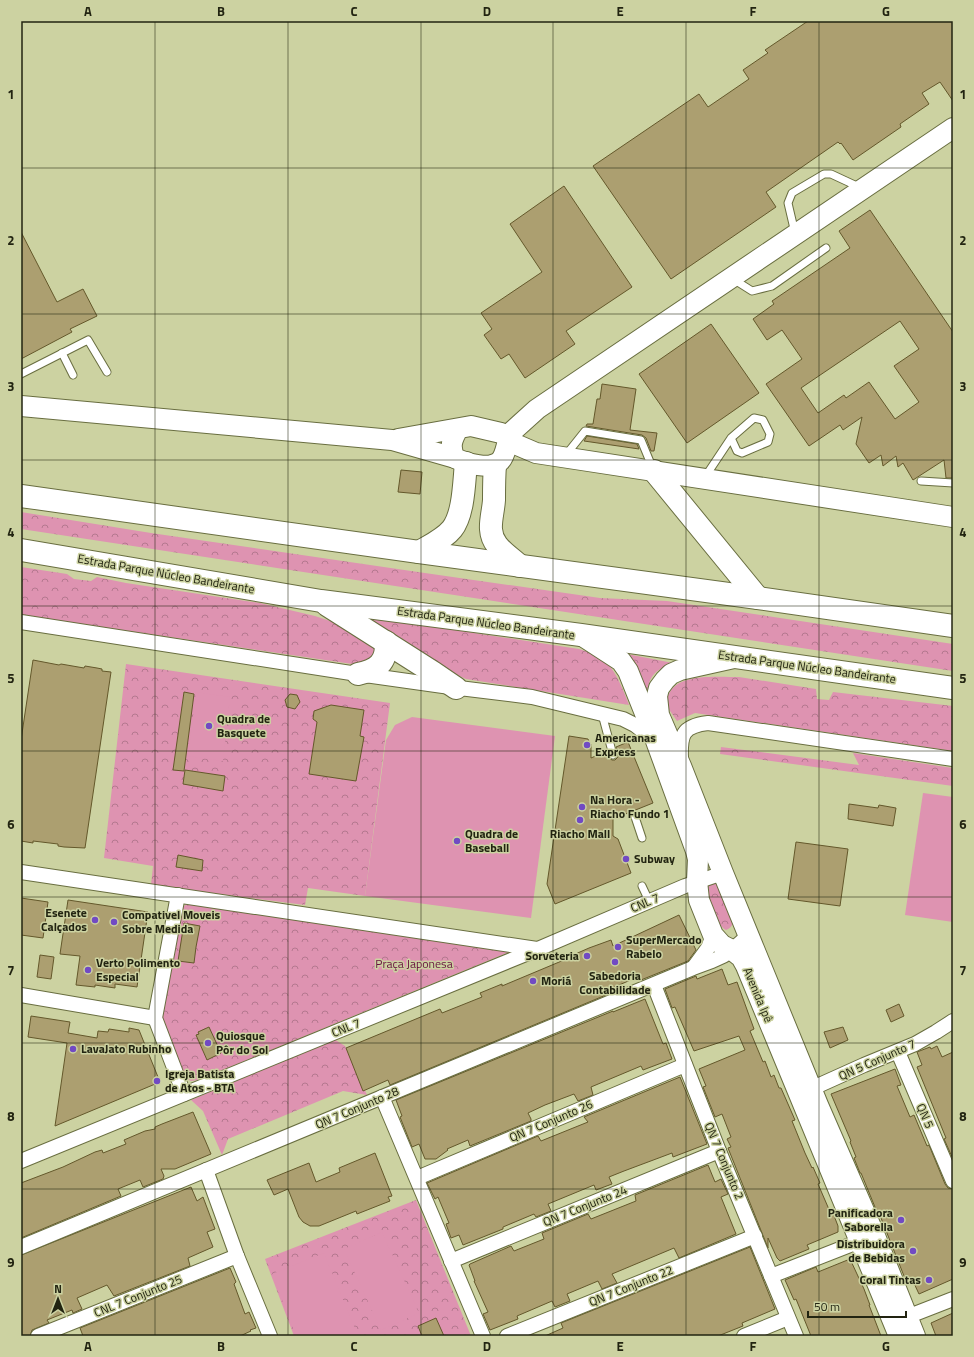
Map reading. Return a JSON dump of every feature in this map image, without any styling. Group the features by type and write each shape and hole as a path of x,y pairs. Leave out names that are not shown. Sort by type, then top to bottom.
{"highway":[{"path":"419,552 447,534 456,522 461,506 460,460"},
{"path":"498,462 490,528 497,545 520,566"},
{"path":"654,471 758,598"},
{"path":"21,496 953,626"},
{"name":"Estrada Parque Núcleo Bandeirante","path":"21,550 321,601 581,635 953,688"},
{"path":"321,601 456,688"},
{"path":"907,620 953,618"},
{"path":"358,674 372,670 382,661 386,654 386,642"}],"street":[{"path":"498,462 507,439 537,409 953,128"},
{"path":"21,406 392,440 475,465 498,462 536,453"},
{"path":"478,427 537,409"},
{"path":"392,440 471,426 495,431 507,439 536,453 953,517"},
{"path":"458,429 454,436 451,448 460,460"},
{"path":"21,622 358,674 532,697 623,718 656,741"},
{"name":"Avenida Ipê","path":"581,635 621,661 628,671 656,741 696,851 698,859 698,890 714,934 722,944 741,957 806,1091"},
{"name":"Avenida Ipê","path":"735,657 680,670 671,674 659,688 657,696 659,715 749,934 806,1091 867,1239 900,1325 915,1336"},
{"path":"681,766 680,744 683,734 691,727 698,724 708,723 953,759"},
{"path":"21,872 538,949"},
{"name":"CNL 7","path":"21,1161 538,949 670,892 698,890 723,873"},
{"path":"178,895 155,1018 184,1094"},
{"name":"QN 7 Conjunto 28","path":"693,968 708,948 714,934"},
{"name":"QN 7 Conjunto 28","path":"21,1247 712,961 732,950 749,934"},
{"name":"QN 7 Conjunto 2","path":"654,985 718,1151 796,1336"},
{"path":"21,995 155,1018"},
{"name":"QN 5 Conjunto 7","path":"806,1091 915,1044 953,1021"},
{"name":"QN 5","path":"898,1052 953,1181"},
{"name":"QN 7 Conjunto 26","path":"417,1178 685,1065"},
{"path":"382,1097 483,1336"},
{"name":"QN 7 Conjunto 24","path":"451,1261 718,1151"},
{"path":"206,1170 237,1256 270,1336"},
{"name":"QN 7 Conjunto 22","path":"507,1336 755,1236"},
{"path":"771,1276 867,1239"},
{"name":"CNL 7 Conjunto 25","path":"38,1336 237,1256"},
{"path":"900,1325 953,1298"},
{"path":"744,1336 788,1318"}],"lane":[{"path":"795,235 788,203 792,193 824,174 831,174 863,189"},
{"path":"731,278 752,291 772,286 826,248"},
{"path":"21,374 88,340 107,372"},
{"path":"62,353 73,375"},
{"path":"704,479 731,438 754,418 763,420 770,434 768,442 742,453 737,452 731,438"},
{"path":"563,457 585,431 641,440 654,471"},
{"path":"921,481 953,483"},
{"path":"602,714 613,755"},
{"path":"635,817 642,838"},
{"path":"642,886 649,902"}],"green space":[{"path":"21,512 151,533 600,598 667,601 953,644 953,671 21,529"},
{"path":"21,567 67,574 74,579 91,581 97,577 126,583 260,603 315,616 339,624 381,651 363,665 352,664 21,615"},
{"path":"364,616 583,650 601,658 611,667 620,683 629,705 466,679 440,667"},
{"path":"622,653 673,663 653,675 649,684 646,698"},
{"path":"126,664 390,703 365,896 308,888 305,905 151,885 153,866 104,858"},
{"path":"705,677 739,677 816,689 817,699 829,700 833,692 953,706 953,751 695,713 677,721 668,708 666,701 669,693 680,683 687,680"},
{"name":"Quadra de Basquete","path":"196,692 230,697 223,761 188,756"},
{"name":"Quadra de Baseball","path":"412,717 555,736 531,918 365,896 386,740 395,725"},
{"path":"721,747 859,765 853,753 953,768 953,786 720,754"},
{"path":"923,793 953,797 953,922 905,915"},
{"path":"714,883 719,886 728,903 733,917 731,927 726,930 716,918 709,900 707,891 709,885"},
{"name":"Praça Japonesa","path":"193,903 509,952 198,1080 191,1081 185,1078 163,1022 162,1013 181,910 186,904"},
{"path":"334,1039 345,1046 367,1095 343,1091 228,1139 222,1155 203,1111 191,1100"},
{"path":"416,1200 471,1336 294,1336 265,1259"},
{"path":"382,1232 419,1313 381,1330 344,1249"},
{"path":"324,1253 358,1336 296,1336 272,1274"}],"building":[{"path":"808,21 953,21 953,101 940,82 922,93 929,104 900,124 901,127 853,160 841,143 840,144 838,142 766,192 776,207 671,279 593,166 699,94 708,107 749,79 743,70 768,53 765,50"},
{"path":"564,186 632,287 566,331 575,344 525,378 509,354 501,359 484,335 492,329 481,313 542,272 510,224"},
{"path":"870,210 953,332 953,478 946,478 944,460 913,480 903,463 898,467 896,456 883,466 881,455 869,463 856,444 862,417 843,430 840,425 809,446 766,384 802,359 782,330 767,340 753,319 774,304 772,301 850,248 839,231","holes":["900,321 919,349 894,366 919,402 895,419 869,382 846,398 844,395 818,413 801,388"]},
{"path":"21,232 57,302 83,289 97,316 70,329 72,332 21,359"},
{"path":"711,324 759,393 687,443 639,374"},
{"path":"602,384 636,389 630,430 657,433 654,451 651,451 646,438 642,435 586,426 587,424 593,424 597,399 600,399"},
{"path":"587,436 637,444 639,449 584,441"},
{"path":"401,470 422,472 420,494 398,492"},
{"path":"33,660 84,668 85,666 111,672 85,848 64,847 58,846 58,844 33,841 33,843 21,841 21,740"},
{"path":"184,692 194,694 184,771 173,770"},
{"path":"290,694 297,695 300,702 295,709 287,707 285,700"},
{"path":"331,705 364,710 360,736 364,737 356,781 309,774 317,722 313,719 314,711"},
{"name":"Riacho Mall","path":"569,736 588,739 591,744 591,758 607,751 609,758 615,760 618,757 616,747 628,742 653,803 613,819 613,836 618,839 631,873 555,904 547,884"},
{"path":"185,770 225,776 223,791 183,784"},
{"path":"849,804 878,808 879,805 896,808 893,826 848,819"},
{"path":"796,842 848,849 840,906 788,899"},
{"path":"178,855 203,860 202,871 176,867"},
{"path":"21,898 48,902 43,938 21,935"},
{"path":"68,900 148,912 137,987 115,984 115,988 95,985 95,987 76,985 80,956 60,954"},
{"path":"679,915 696,950 688,961 641,980 640,976 605,991 606,995 390,1085 388,1080 363,1091 346,1048 440,1009 442,1013 482,997 480,993 502,984 502,986 589,948 611,940 613,946"},
{"path":"184,923 200,926 194,963 178,961"},
{"path":"40,955 54,957 51,979 37,977"},
{"path":"722,969 728,985 737,982 754,1029 750,1031 771,1077 774,1075 779,1088 781,1088 795,1120 792,1121 805,1153 812,1168 813,1167 820,1183 818,1184 838,1226 838,1232 807,1245 809,1249 780,1261 777,1258 768,1238 768,1248 728,1148 731,1147 727,1139 731,1137 722,1114 715,1117 703,1087 706,1086 699,1069 745,1050 739,1036 694,1051 675,1007 672,1008 665,989 696,976 697,979"},
{"path":"645,999 663,1044 666,1043 672,1059 643,1070 641,1066 591,1087 593,1095 578,1101 574,1094 545,1105 528,1113 531,1121 470,1146 468,1140 447,1149 448,1150 436,1159 425,1159 419,1144 412,1147 400,1117 402,1116 396,1100"},
{"path":"899,1004 904,1016 891,1022 886,1010"},
{"path":"31,1016 70,1022 68,1033 97,1038 98,1031 108,1032 109,1029 129,1032 129,1028 139,1030 160,1082 55,1126 67,1043 28,1037"},
{"name":"Quiosque Pôr do Sol","path":"209,1027 221,1053 207,1060 196,1035 199,1034 198,1032"},
{"path":"843,1027 848,1040 830,1048 824,1032"},
{"path":"937,1046 942,1057 953,1052 953,1159 917,1067 922,1065 917,1052"},
{"path":"895,1069 901,1085 897,1086 910,1117 914,1115 927,1146 929,1145 945,1184 948,1188 953,1189 953,1279 919,1294 912,1279 906,1281 881,1215 877,1212 860,1173 854,1158 856,1157 850,1142 851,1141 831,1094"},
{"path":"680,1077 707,1144 673,1157 672,1153 609,1177 612,1184 596,1190 594,1185 548,1204 551,1211 536,1217 534,1214 503,1227 503,1229 463,1245 459,1235 451,1238 446,1224 449,1223 438,1197 435,1199 427,1183 538,1136 541,1141 588,1122 584,1117"},
{"path":"193,1112 211,1154 175,1169 161,1169 164,1176 163,1179 143,1187 140,1180 118,1189 121,1196 21,1238 21,1183 63,1167 95,1152 102,1150 103,1153 126,1144 124,1140 145,1131 155,1129 155,1127"},
{"path":"375,1153 392,1196 388,1197 390,1201 357,1214 356,1211 319,1226 310,1226 303,1222 299,1217 288,1189 274,1195 267,1180 309,1163 316,1182 340,1172 339,1168"},
{"path":"708,1165 715,1182 721,1179 728,1194 721,1197 736,1234 679,1258 674,1248 612,1274 617,1283 602,1289 598,1281 567,1294 570,1301 555,1307 552,1301 517,1316 518,1319 490,1330 483,1314 488,1312 474,1281 469,1265 470,1264 511,1246 514,1251 544,1239 542,1233 588,1214 591,1219 636,1201 635,1195"},
{"path":"191,1187 197,1201 203,1197 215,1229 207,1232 213,1247 188,1258 190,1266 114,1296 107,1285 77,1298 82,1309 73,1313 72,1310 47,1320 49,1323 32,1330 30,1336 21,1336 21,1255"},
{"path":"750,1247 775,1309 742,1323 743,1326 718,1336 545,1336 563,1328 561,1323"},
{"path":"850,1259 864,1289 881,1336 811,1336 796,1299 794,1300 785,1280 816,1267 818,1272"},
{"path":"230,1268 236,1282 234,1284 245,1314 249,1312 256,1328 250,1330 251,1331 240,1336 83,1336 80,1328"},
{"path":"953,1313 953,1336 936,1336 931,1323"},
{"path":"436,1318 444,1336 422,1336 418,1326"}],"place":[{"name":"Quadra de Basquete","path":"209,726"},
{"name":"Americanas Express","path":"587,745"},
{"name":"Na Hora - Riacho Fundo 1","path":"582,807"},
{"name":"Riacho Mall","path":"580,820"},
{"name":"Quadra de Baseball","path":"457,841"},
{"name":"Subway","path":"626,859"},
{"name":"Esenete Calçados","path":"95,920"},
{"name":"Compativel Moveis Sobre Medida","path":"114,922"},
{"name":"SuperMercado Rabelo","path":"618,947"},
{"name":"Sorveteria","path":"587,956"},
{"name":"Sabedoria Contabilidade","path":"615,962"},
{"name":"Verto Polimento Especial","path":"88,970"},
{"name":"Moriá","path":"533,981"},
{"name":"Quiosque Pôr do Sol","path":"208,1043"},
{"name":"LavaJato Rubinho","path":"73,1049"},
{"name":"Igreja Batista de Atos - BTA","path":"157,1081"},
{"name":"Panificadora Saborella","path":"901,1220"},
{"name":"Distribuidora de Bebidas","path":"913,1251"},
{"name":"Coral Tintas","path":"929,1280"}]}
